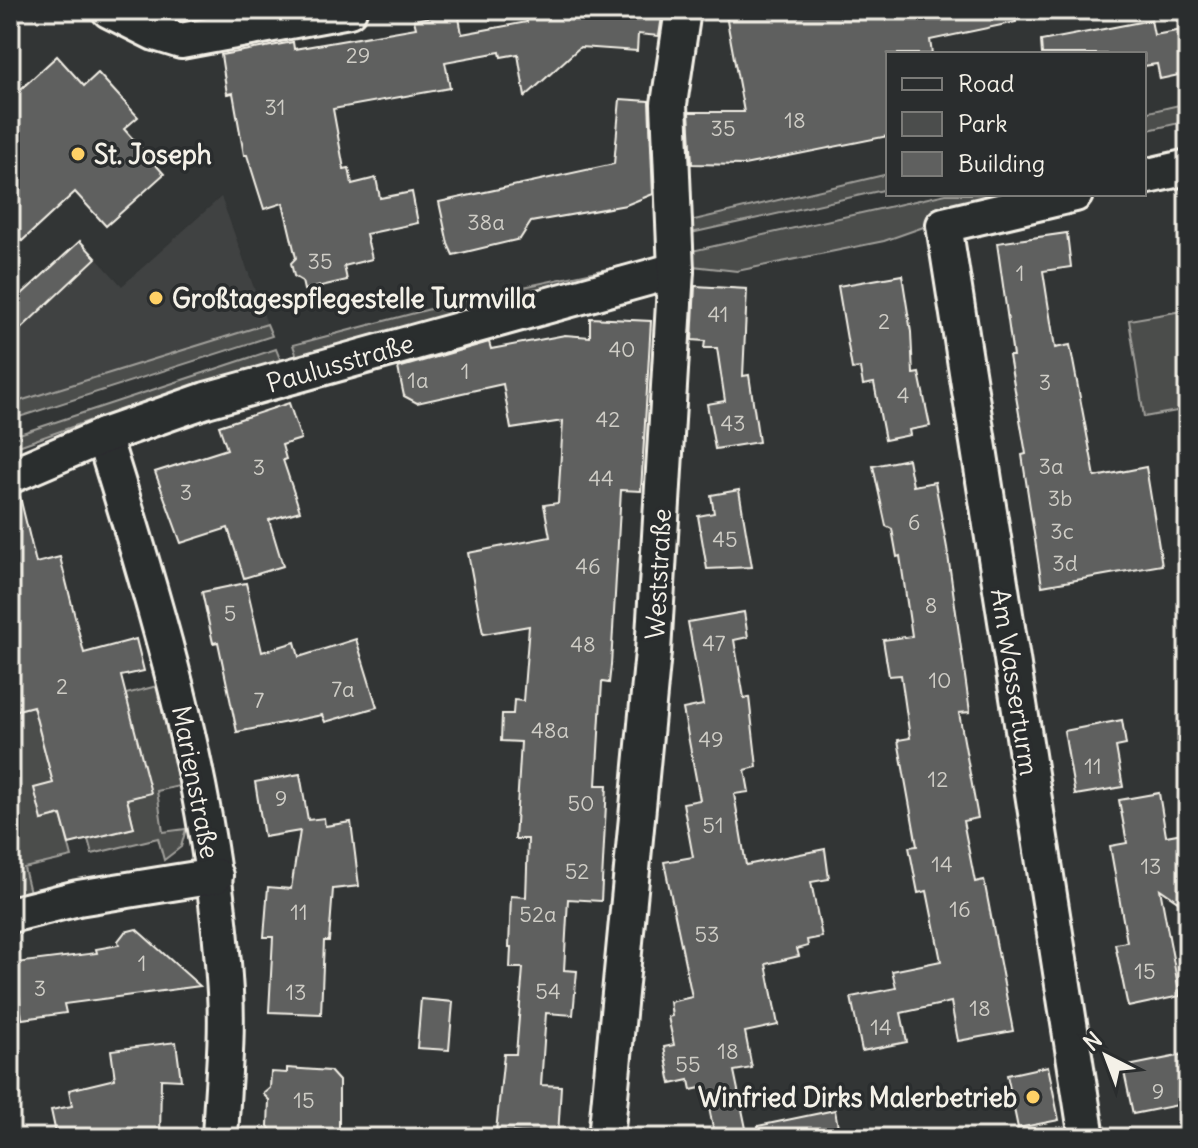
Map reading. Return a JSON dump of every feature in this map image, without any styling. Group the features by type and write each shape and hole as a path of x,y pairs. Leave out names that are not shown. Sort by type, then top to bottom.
{"street":[{"path":"109,10 155,33 181,41 349,10"},
{"name":"Weststraße","path":"606,1138 653,652 676,270 669,104 683,10"},
{"path":"1146,177 1188,167"},
{"name":"Am Wasserturm","path":"1067,196 944,225 1087,1138"},
{"name":"Paulusstraße","path":"10,476 103,436 206,400 676,270"},
{"name":"Marienstraße","path":"103,436 154,596 199,777 215,876 225,995 220,1138"},
{"path":"10,915 78,898 215,876"}],"shaded area":[{"name":"Großtagespflegestelle Turmvilla","path":"221,197 267,324 10,404 10,294 33,318 97,259 122,286"}],"green space":[{"path":"1188,103 1188,121 1146,131 1146,113"},
{"path":"886,174 886,189 691,233 690,221"},
{"path":"937,196 1011,196 884,241 737,271 693,266 692,251"},
{"path":"658,258 298,360 293,345 468,299"},
{"path":"1188,310 1188,409 1144,417 1129,320"},
{"path":"267,324 272,336 10,420 10,404"},
{"path":"276,349 282,364 97,418 10,449 10,437"},
{"path":"157,686 179,786 157,791 163,832 186,829 181,847 164,860 158,838 92,854 88,839 134,828 127,799 126,694"},
{"path":"33,706 53,783 42,820 61,815 72,857 24,868 30,892 10,897 10,712"}],"building":[{"path":"525,10 663,10 659,36 638,34 637,51 580,47 525,97 518,54 501,57 500,52 445,62 450,88 333,109 344,169 349,168 352,184 376,178 380,198 412,192 418,223 366,234 372,259 344,266 347,280 304,290 302,281 294,276 291,263 296,258 283,203 264,209 247,155 244,155 233,93 227,94 221,55 293,42 294,49 416,28 414,20 458,12 462,34 527,22"},
{"path":"725,10 1015,10 1016,22 930,40 932,52 886,52 886,136 744,165 692,164 689,112 744,112"},
{"path":"1151,20 1154,35 1188,29 1188,73 1160,79 1157,64 1146,66 1146,52 1042,52 1041,41"},
{"name":"St. Joseph","path":"57,56 84,86 98,73 138,117 124,129 164,174 106,226 75,192 22,241 10,229 10,99"},
{"path":"620,99 649,101 653,194 626,205 531,222 520,239 453,255 439,202 614,164"},
{"path":"1067,233 1071,267 1043,271 1055,348 1070,345 1095,477 1146,467 1162,565 1042,586 1022,455 1026,454 1009,356 1013,356 997,243"},
{"path":"80,241 96,258 10,339 10,305"},
{"path":"902,275 911,332 913,374 919,373 930,426 909,430 910,435 885,440 874,383 863,385 860,368 852,369 838,286"},
{"path":"695,286 747,289 743,376 749,375 759,442 715,449 707,404 725,401 717,348 704,348 705,341 692,340"},
{"path":"590,318 651,321 641,491 621,490 611,665 609,683 602,682 596,785 607,785 601,901 568,899 564,970 577,971 573,1015 546,1013 541,1085 561,1086 558,1136 496,1131 504,1054 516,1054 523,968 510,968 511,896 526,897 528,839 515,839 521,742 501,741 502,714 513,714 514,700 523,701 529,626 483,634 468,553 550,537 544,505 558,503 563,421 511,429 503,384 417,403 404,396 398,368 489,342 491,349 565,335 590,337"},
{"path":"289,403 301,439 282,445 286,459 283,460 300,511 269,520 283,566 244,578 228,528 181,543 155,472 227,449 219,426"},
{"path":"908,459 913,486 935,482 970,712 959,713 978,818 963,821 975,882 984,880 1013,1031 958,1041 951,1002 901,1013 907,1042 862,1051 851,997 896,988 892,971 941,961 927,891 918,893 909,847 917,846 898,740 910,738 901,675 889,676 883,640 912,636 900,556 897,557 892,529 886,526 873,466"},
{"path":"739,490 752,567 707,569 698,516 714,513 711,495"},
{"path":"20,497 36,563 60,557 84,653 136,639 144,671 121,676 151,793 127,799 134,828 69,844 61,815 42,820 34,788 53,783 33,706 10,712 10,498"},
{"path":"246,583 262,652 295,642 299,657 356,639 377,707 325,722 322,715 237,732 218,642 213,643 202,592"},
{"path":"744,612 748,637 734,640 744,698 749,697 757,767 745,770 749,792 734,794 746,865 825,849 829,879 811,882 822,937 807,940 808,946 797,949 799,956 766,964 778,1025 745,1032 752,1068 734,1071 748,1138 715,1138 705,1087 691,1090 689,1080 671,1084 664,1047 674,1045 668,1017 672,1016 670,1002 692,997 664,862 693,857 683,803 700,800 683,709 703,705 688,622"},
{"path":"1122,720 1126,745 1116,747 1123,787 1075,795 1064,731"},
{"path":"300,774 308,820 324,818 325,826 351,822 359,886 333,889 329,941 324,941 321,1014 269,1012 273,937 264,937 268,887 291,889 300,831 264,837 255,782"},
{"path":"1159,793 1166,836 1188,832 1188,908 1160,889 1180,996 1128,1007 1115,944 1127,942 1110,846 1127,843 1119,800"},
{"path":"136,929 200,986 64,1004 66,1013 22,1019 15,963 97,953 96,949 119,945 118,941 125,932"},
{"path":"421,999 453,1002 449,1050 417,1048"},
{"path":"176,1042 181,1080 161,1079 160,1138 115,1138 115,1131 82,1138 57,1138 51,1110 72,1106 69,1090 115,1079 111,1050"},
{"path":"1183,1055 1188,1058 1188,1103 1133,1114 1123,1067"},
{"name":"Winfried Dirks Malerbetrieb","path":"1048,1066 1059,1120 1018,1128 1007,1075"},
{"path":"287,1068 330,1071 339,1081 339,1138 274,1134 268,1126 269,1100 263,1094 270,1088 271,1072 287,1073"},
{"path":"835,1110 840,1138 760,1138 758,1126"}],"place":[{"name":"St. Joseph","path":"78,154"},
{"name":"Großtagespflegestelle Turmvilla","path":"156,298"},
{"name":"Winfried Dirks Malerbetrieb","path":"1033,1097"}]}
